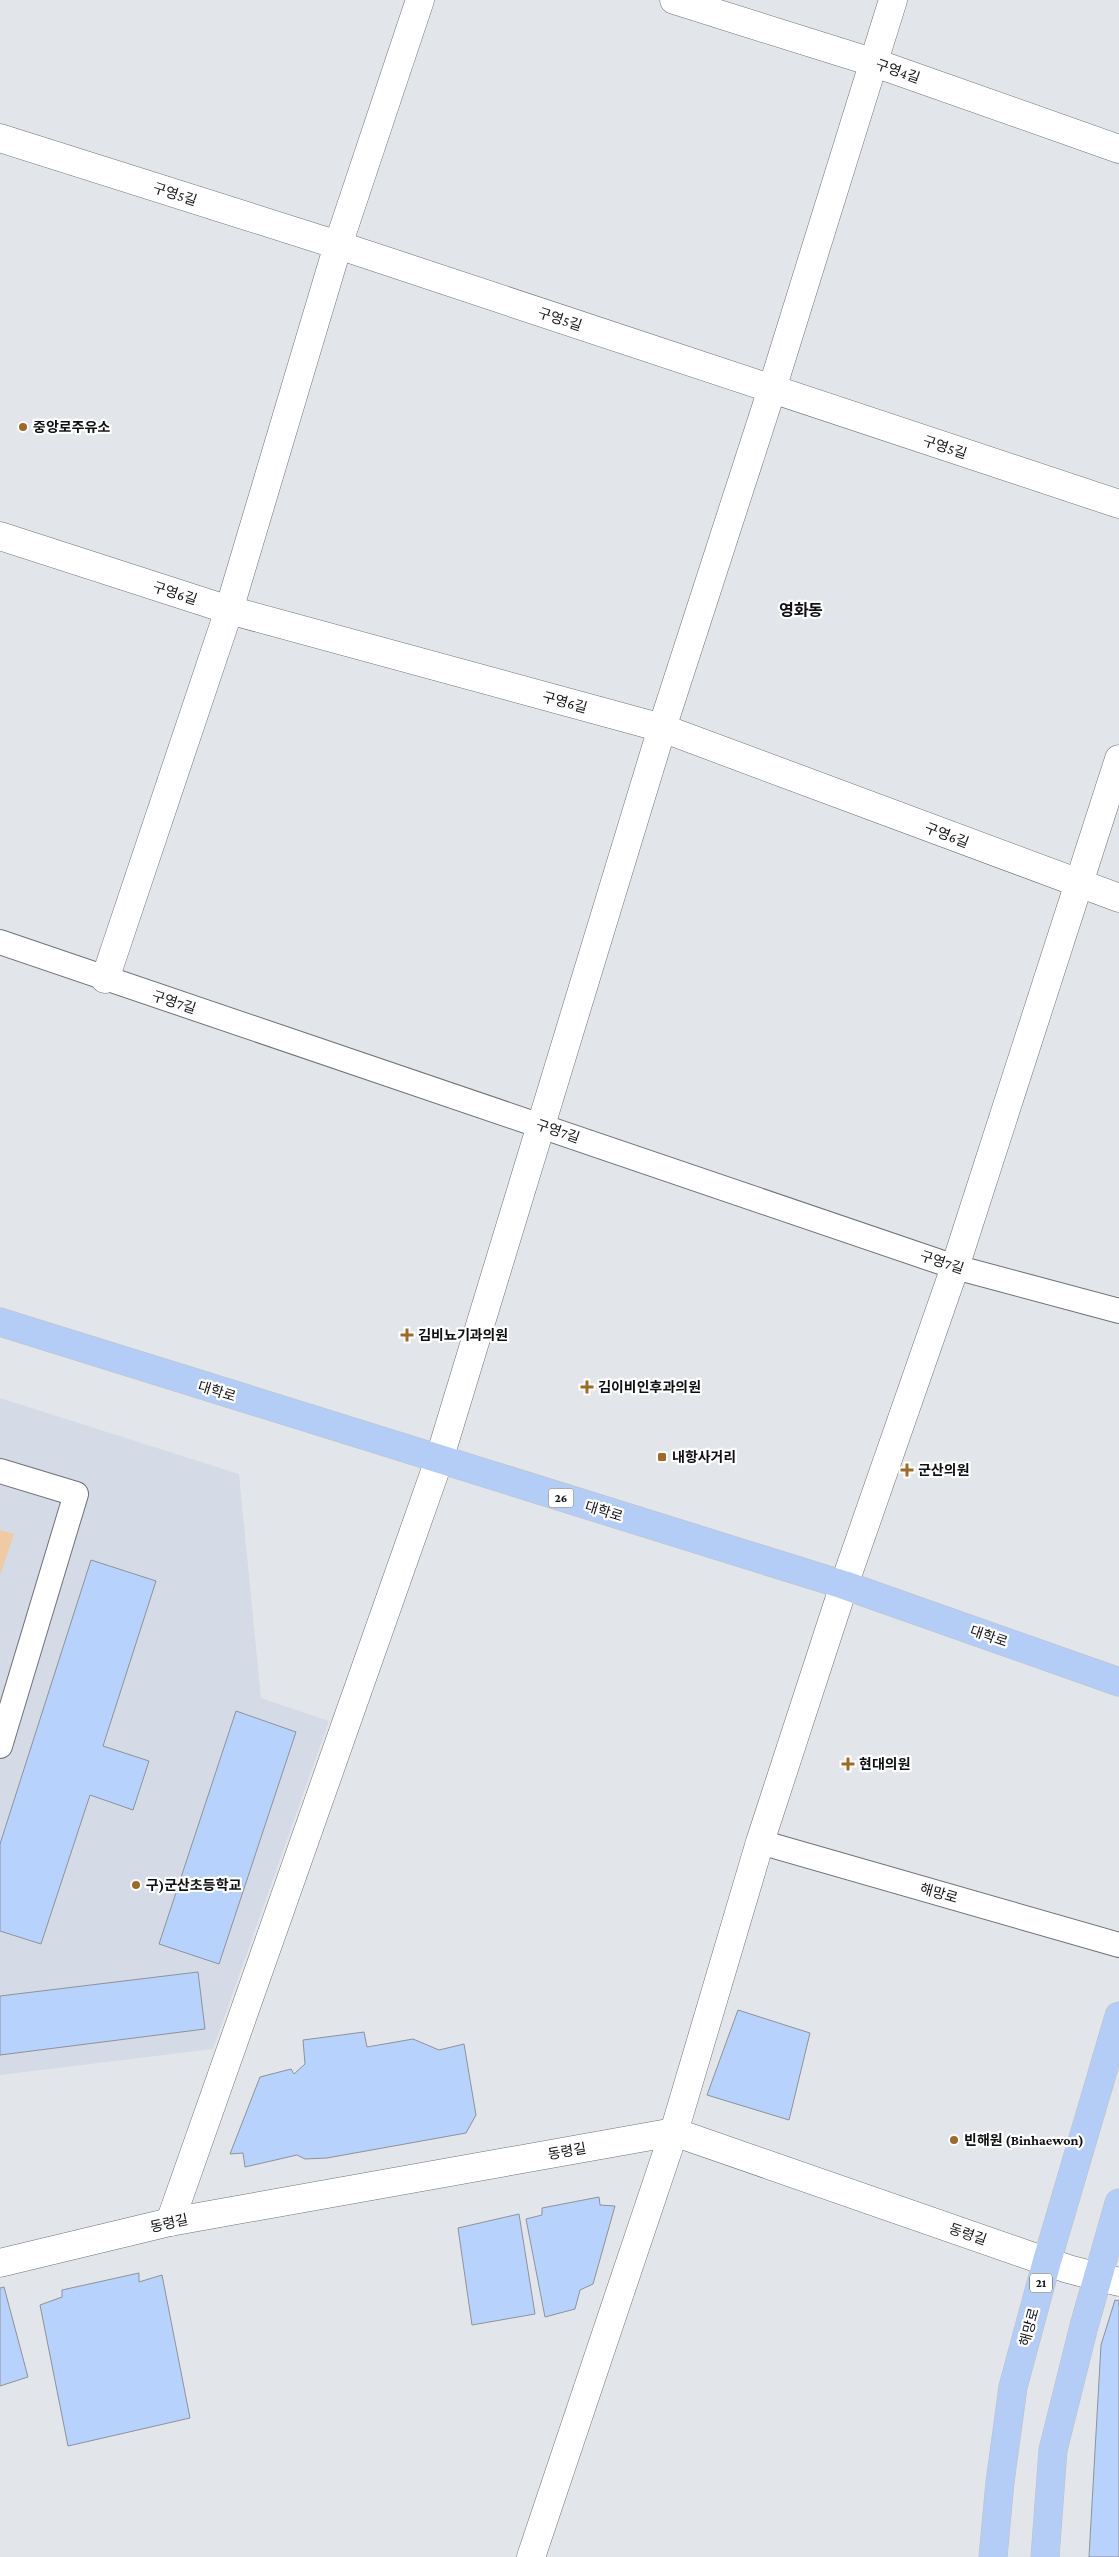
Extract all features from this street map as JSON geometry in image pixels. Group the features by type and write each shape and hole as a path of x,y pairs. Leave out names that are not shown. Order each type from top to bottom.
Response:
{"main road":[{"name":"대학로","path":"0,1322 844,1585 1119,1682"},
{"name":"해망로","path":"993,2557 1000,2482 1013,2387 1047,2261 1119,2016"},
{"path":"1045,2557 1053,2450 1108,2279 1119,2203"}],"street":[{"path":"105,979 229,610 338,245 420,0"},
{"name":"구영4길","path":"674,0 875,63 1119,148"},
{"path":"170,2222 439,1460 662,728 772,390 893,0"},
{"name":"구영5길","path":"0,138 338,245 1119,504"},
{"name":"구영6길","path":"0,536 229,610 662,728 1119,898"},
{"path":"531,2557 674,2132 760,1842 844,1585 955,1267 1119,759"},
{"name":"동령길","path":"0,2263 170,2222 674,2132 1047,2261 1108,2279"}],"lane":[{"name":"구영7길","path":"0,942 955,1267 1119,1312"},
{"path":"0,1471 76,1494 0,1746"},
{"name":"해망로","path":"760,1842 1119,1944"}],"shaded area":[{"name":"구)군산초등학교","path":"0,1398 239,1474 261,1698 329,1721 213,2049 0,2075"},
{"path":"0,1530 14,1534 0,1575"}],"building":[{"path":"91,1560 156,1581 103,1746 149,1761 133,1810 90,1795 41,1944 0,1931 0,1844"},
{"path":"236,1711 296,1732 219,1964 159,1944"},
{"path":"198,1972 205,2029 0,2055 0,1996"},
{"path":"738,2010 810,2033 789,2120 707,2095"},
{"path":"364,2032 367,2047 413,2039 439,2050 464,2044 476,2115 466,2133 327,2158 305,2159 297,2155 245,2167 243,2153 230,2154 260,2077 291,2069 294,2074 305,2064 303,2040"},
{"path":"599,2197 600,2205 615,2206 593,2284 580,2290 575,2309 545,2317 526,2219 542,2215 542,2208"},
{"path":"519,2214 535,2314 472,2325 458,2228"},
{"path":"139,2273 139,2282 162,2275 190,2418 68,2446 40,2305 62,2297 62,2290"},
{"path":"4,2287 28,2377 0,2386 0,2288"},
{"path":"1115,2300 1119,2301 1119,2557 1089,2557 1101,2345"}],"place":[{"name":"중앙로주유소","path":"23,427"},
{"name":"김비뇨기과의원","path":"407,1335"},
{"name":"김이비인후과의원","path":"587,1387"},
{"name":"내항사거리","path":"662,1457"},
{"name":"군산의원","path":"907,1470"},
{"name":"현대의원","path":"848,1764"},
{"name":"구)군산초등학교","path":"136,1885"},
{"name":"빈해원 (Binhaewon)","path":"954,2140"}],"district":[{"name":"영화동","path":"801,610"}]}
